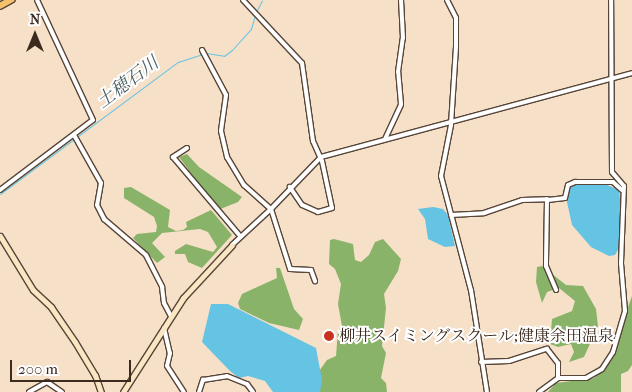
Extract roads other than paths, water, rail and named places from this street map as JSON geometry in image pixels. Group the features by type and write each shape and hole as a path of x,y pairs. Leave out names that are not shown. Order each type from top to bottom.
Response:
{"main road":[{"path":"0,6 10,0"}],"street":[{"path":"0,190 75,137 92,120 37,0"},
{"path":"243,0 302,63 313,142 320,157 332,208 318,212 302,205 290,187"},
{"path":"385,139 400,104 398,72 403,38 401,0"},
{"path":"446,0 456,23 451,122 441,176 471,290 487,392"},
{"path":"539,392 558,378 586,378 607,363 622,324 626,295 621,263 624,194 622,182 612,172 611,0"},
{"path":"202,52 226,95 221,131 227,157 244,185 271,210 290,269 311,270 315,280"},
{"path":"123,392 192,286 240,236 271,210 290,187 320,157 632,73"},
{"path":"75,137 101,183 97,200 104,218 146,255 162,287 164,303 171,316"},
{"path":"187,148 173,157 240,236"},
{"path":"451,215 489,212 535,198 548,200 564,198 568,185 575,182 613,182 619,185 624,194"},
{"path":"548,200 545,219 546,266 556,290"},
{"path":"0,236 30,284 51,307 75,342 95,375 101,392"},
{"path":"626,295 632,294"},
{"path":"164,328 170,352 167,366 184,392"},
{"path":"481,362 509,361 547,349 558,363 558,378"},
{"path":"199,392 202,380 227,376 247,384 253,392"},
{"path":"29,392 47,382 62,392"}],"water":[{"path":"574,184 605,184 619,190 622,219 621,244 615,255 609,256 591,247 572,225 567,202 568,191"},
{"path":"433,207 443,209 448,215 455,246 445,247 428,239 425,219 418,209"},
{"path":"211,304 228,304 316,348 322,380 320,392 273,392 265,381 248,376 239,378 230,371 202,342"}],"waterway":[{"name":"土穂石川","path":"256,12 262,0"},
{"name":"土穂石川","path":"206,53 224,56 232,50 251,29 255,15"},
{"name":"土穂石川","path":"0,194 178,62 202,54"}],"place":[{"name":"柳井スイミングスクール;健康余田温泉","path":"329,336"}]}
